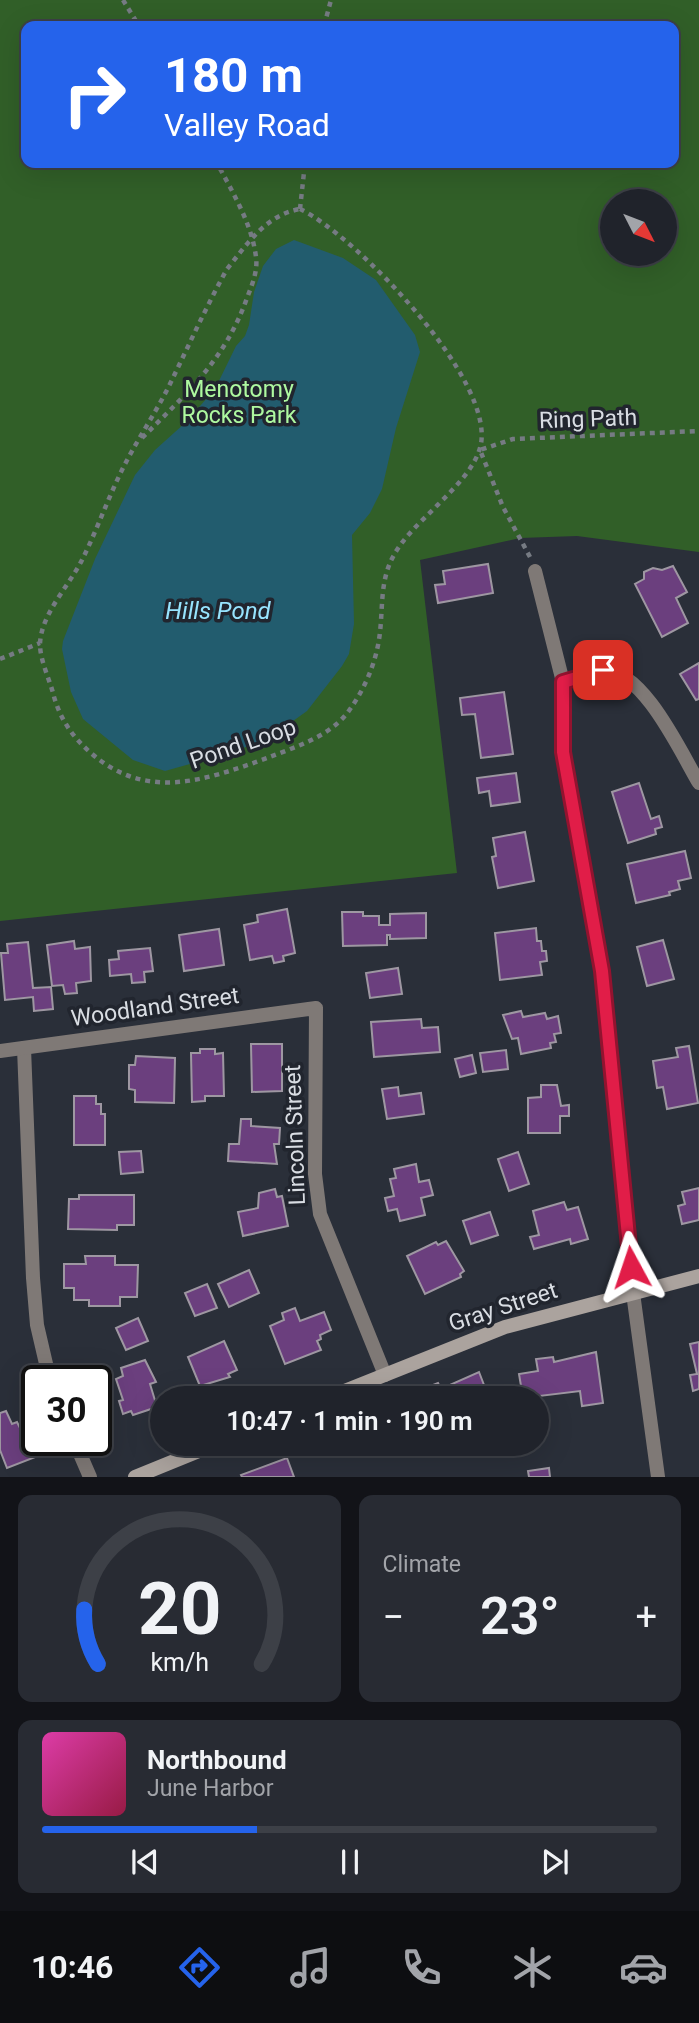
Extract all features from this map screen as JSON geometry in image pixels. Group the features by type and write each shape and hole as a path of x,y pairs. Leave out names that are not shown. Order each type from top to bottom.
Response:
{"street":[{"path":"535,571 563,682 563,752 603,981 633,1293 658,1477"},
{"path":"563,682 603,670 614,671 630,682 653,707 699,783"},
{"name":"Woodland Street","path":"0,1051 316,1008"},
{"name":"Lincoln Street","path":"316,1008 315,1174 320,1214 385,1374"},
{"path":"24,1048 34,1290 37,1325 46,1365"},
{"name":"Gray Street","path":"356,1386 505,1327 699,1276"},
{"path":"81,1456 90,1477"},
{"path":"135,1477 187,1456"}],"path":[{"path":"123,0 136,21"},
{"path":"325,21 331,0"},
{"path":"136,443 215,363 232,337 256,270 257,258 243,214 220,168"},
{"path":"300,209 304,168"},
{"path":"0,659 40,643 47,620 82,560 136,443 227,269 250,239 280,212 300,209 319,218 385,275 438,340 475,406 482,427 480,450 535,571"},
{"name":"Ring Path","path":"480,450 513,439 699,431"},
{"name":"Pond Loop","path":"40,643 57,710 81,745 116,774 166,783 192,780 301,745 329,729 346,715 357,698 377,655 383,585 395,551 458,482 480,450"}],"green space":[{"name":"Menotomy Rocks Park","path":"0,0 699,0 699,552 577,536 520,538 420,560 457,873 0,921"}],"water":[{"name":"Hills Pond","path":"294,240 343,258 376,280 415,335 420,352 396,428 382,489 370,513 352,535 354,624 349,654 307,711 272,736 236,751 165,771 133,760 83,719 71,692 62,649 63,641 95,559 135,475 155,450 185,423 215,389 236,346 245,336 254,292 263,266 276,249"}],"building":[{"path":"488,564 493,593 438,603 435,585 445,584 443,571"},
{"path":"673,566 687,592 676,598 688,623 662,637 635,584 644,579 644,572"},
{"path":"699,663 699,699 696,700 680,674"},
{"path":"504,692 513,754 481,758 475,714 462,715 460,698"},
{"path":"516,773 520,802 491,806 489,791 479,793 477,778"},
{"path":"639,783 651,819 659,816 662,827 655,829 656,834 628,843 612,792"},
{"path":"525,832 534,881 498,888 492,857 496,856 493,838"},
{"path":"685,851 691,878 678,881 680,889 669,892 670,895 636,903 627,864"},
{"path":"287,909 295,953 283,956 284,961 274,963 272,956 250,960 244,925 258,922 257,915"},
{"path":"342,912 363,912 363,916 379,916 379,925 390,925 390,914 426,913 426,938 390,939 390,935 387,935 387,945 343,946"},
{"path":"536,928 537,941 541,941 542,951 546,951 547,961 540,962 542,975 500,980 495,933"},
{"path":"219,929 224,965 184,971 179,935"},
{"path":"663,940 674,979 647,986 637,947"},
{"path":"74,941 75,949 90,947 91,981 76,983 77,993 65,994 63,985 52,986 47,945"},
{"path":"28,942 33,988 51,987 53,1009 34,1011 33,997 5,1000 1,953 8,953 7,944"},
{"path":"150,948 153,971 144,972 145,982 132,983 131,974 110,976 109,960 119,959 118,951"},
{"path":"398,968 402,994 370,998 366,973"},
{"path":"521,1011 523,1017 545,1013 547,1019 558,1016 561,1033 554,1034 556,1042 550,1043 551,1048 521,1054 518,1038 512,1039 503,1015"},
{"path":"421,1019 422,1028 438,1027 440,1052 374,1057 371,1022"},
{"path":"251,1044 282,1044 282,1091 252,1092"},
{"path":"689,1046 698,1103 667,1109 663,1087 657,1088 653,1061 678,1057 676,1048"},
{"path":"200,1049 215,1049 215,1054 223,1053 224,1096 205,1096 205,1101 192,1102 191,1053 200,1053"},
{"path":"506,1050 508,1069 483,1072 480,1053"},
{"path":"472,1055 476,1073 460,1077 455,1059"},
{"path":"136,1056 175,1058 174,1103 135,1102 135,1090 129,1089 129,1065 135,1065"},
{"path":"541,1085 557,1085 561,1106 569,1105 569,1116 560,1116 560,1133 528,1133 528,1098 541,1097"},
{"path":"398,1087 399,1096 421,1093 424,1114 387,1119 382,1089"},
{"path":"74,1096 96,1096 96,1104 101,1104 101,1114 105,1114 105,1145 74,1145"},
{"path":"241,1119 251,1119 251,1126 280,1128 279,1144 274,1144 277,1164 228,1161 229,1144 239,1144"},
{"path":"141,1151 143,1172 121,1174 119,1152"},
{"path":"518,1152 529,1184 509,1191 498,1159"},
{"path":"416,1164 419,1182 429,1180 433,1195 421,1198 425,1215 400,1221 397,1209 388,1211 385,1198 394,1196 390,1179 396,1178 394,1169"},
{"path":"699,1188 699,1220 682,1224 678,1206 685,1204 682,1192"},
{"path":"275,1189 277,1197 282,1196 288,1226 243,1236 238,1212 258,1208 259,1193"},
{"path":"79,1195 134,1195 134,1225 117,1225 117,1230 68,1229 69,1199 79,1199"},
{"path":"564,1202 567,1210 578,1207 588,1239 571,1244 570,1239 534,1249 530,1237 539,1235 533,1211"},
{"path":"490,1212 498,1235 471,1244 463,1221"},
{"path":"446,1241 464,1271 460,1274 461,1277 425,1294 407,1256 436,1242 438,1245"},
{"path":"85,1256 115,1256 115,1265 138,1265 137,1297 120,1297 120,1306 89,1306 89,1300 74,1300 74,1288 64,1288 64,1264 86,1264"},
{"path":"249,1270 259,1293 229,1307 218,1284"},
{"path":"207,1284 217,1308 195,1316 185,1293"},
{"path":"295,1308 300,1321 324,1312 331,1330 320,1335 321,1339 317,1341 321,1350 285,1364 270,1326 284,1320 282,1313"},
{"path":"138,1318 148,1341 126,1350 116,1328"},
{"path":"224,1341 237,1370 228,1374 230,1377 200,1386 188,1357"},
{"path":"699,1342 699,1389 693,1391 690,1375 697,1374 690,1344"},
{"path":"596,1352 603,1403 582,1406 580,1391 549,1395 549,1386 521,1386 519,1374 538,1371 536,1359 553,1357 554,1362"},
{"path":"145,1360 156,1382 150,1384 150,1409 133,1415 131,1411 123,1414 119,1401 123,1400 116,1379 123,1376 121,1368"},
{"path":"479,1372 484,1386 448,1386"},
{"path":"6,1411 12,1424 17,1422 21,1428 21,1456 38,1456 7,1468 0,1450 0,1413"},
{"path":"287,1458 294,1477 241,1475"},
{"path":"549,1468 550,1477 529,1477 528,1471"}],"route":[{"path":"603,670 563,682 563,752 602,971 631,1267"}]}
